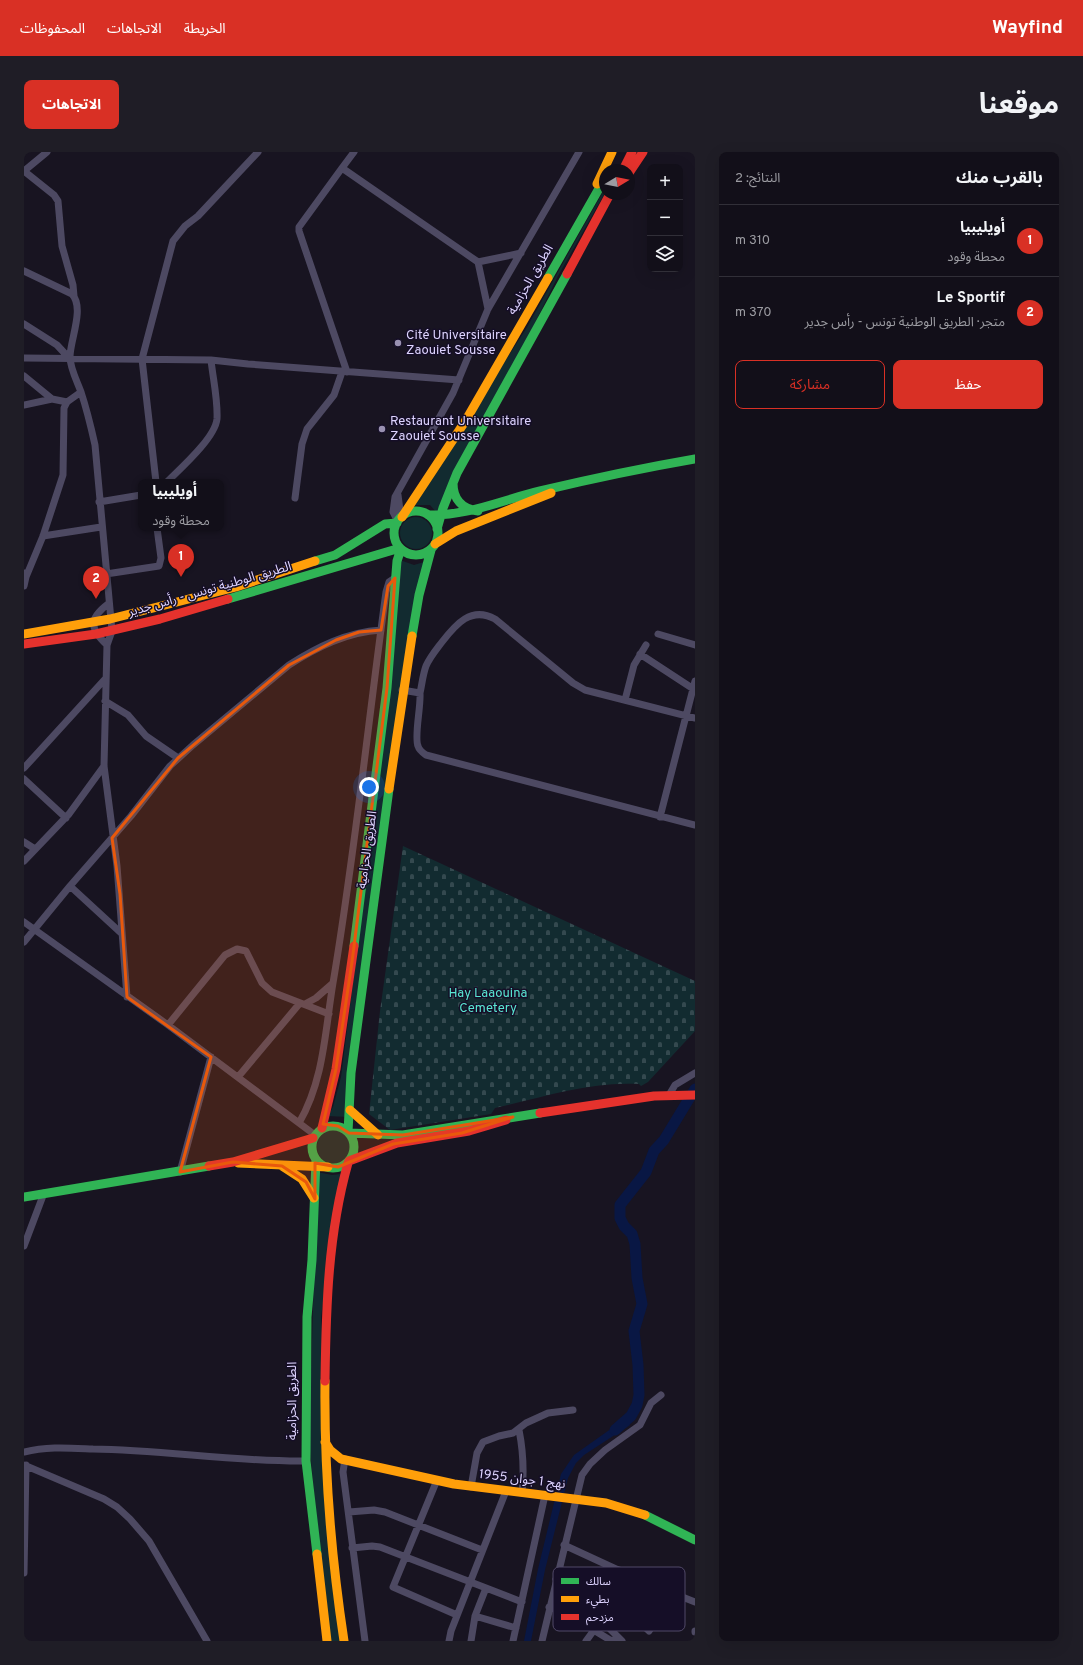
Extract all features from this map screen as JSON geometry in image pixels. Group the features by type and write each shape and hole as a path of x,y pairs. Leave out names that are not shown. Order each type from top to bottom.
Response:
{"main road":[{"path":"584,213 612,152"},
{"path":"613,164 620,152"},
{"path":"626,164 632,152"},
{"path":"635,164 643,152"},
{"name":"الطريق الحزامية","path":"400,520 466,420 599,188"},
{"path":"433,547 441,516 453,482 607,200"},
{"path":"596,220 610,200"},
{"path":"560,488 543,498 456,531 419,555 412,555 400,548 395,538 400,520 415,512 428,515 456,516 478,511 540,491 560,488 613,474 695,459"},
{"path":"453,482 454,493 459,503 468,509 478,511"},
{"path":"428,515 433,519 438,529"},
{"name":"الطريق الوطنية تونس - رأس جدير","path":"24,634 110,619 236,587 335,555 385,524 400,520"},
{"name":"الطريق الحزامية","path":"344,1641 332,1543 325,1442 325,1325 330,1253 334,1217 354,1146 348,1133 351,1073 402,690 419,595 433,547"},
{"name":"الطريق الحزامية","path":"327,1641 306,1462 307,1317 316,1164 312,1149 336,1069 352,962 387,688 395,575 400,548"},
{"name":"الطريق الوطنية تونس - رأس جدير","path":"24,644 96,634 160,619 400,548"},
{"path":"372,557 387,561 395,575"},
{"path":"233,1162 282,1166 316,1164 328,1167 338,1167 394,1144 462,1133 494,1125 513,1118 575,1106 672,1095 695,1095"},
{"path":"350,1110 378,1135"},
{"path":"24,1197 233,1162 317,1134 327,1126 338,1126 348,1133 358,1132 378,1135 403,1135 493,1118 513,1118"},
{"path":"282,1166 291,1170 306,1182 315,1199"},
{"path":"325,1442 330,1450 343,1459"},
{"path":"327,1470 332,1463 343,1459"},
{"name":"نهج 1 جوان 1955","path":"343,1459 471,1487 575,1499 626,1507 659,1521 695,1540"}],"street":[{"path":"47,152 24,171 54,195 58,201 62,246 73,285 77,320 70,345 70,359 90,422 95,445 108,604 112,631 107,645 104,766 112,838 117,866 127,997"},
{"path":"156,479 142,359 173,241 185,226 198,216 258,152"},
{"path":"295,498 302,444 307,429 334,395 345,372 299,231 299,227 354,152"},
{"path":"400,520 398,492 459,380 488,309 579,152"},
{"path":"342,168 478,262 488,309"},
{"path":"478,262 521,253"},
{"path":"24,271 74,296"},
{"path":"24,324 57,345 70,359"},
{"path":"24,358 211,360 459,380"},
{"path":"170,479 203,444 214,428 217,420 211,360"},
{"path":"24,376 52,399"},
{"path":"24,586 25,574 43,536 63,475 64,462 62,418 64,408 67,402 81,392"},
{"path":"24,405 52,399 67,402"},
{"path":"99,502 138,496"},
{"path":"43,536 101,527"},
{"path":"106,574 159,566 161,558 157,531"},
{"path":"298,1123 312,1097 317,1081 329,1014 332,984 352,864 381,630 389,582 395,575"},
{"path":"107,645 96,634 93,622 95,617 108,604"},
{"path":"695,718 586,690 573,683 495,619 487,614 477,614 466,618 458,624 430,657 420,693 417,741 418,747 426,755 695,826"},
{"path":"24,942 178,758 233,711 298,659 348,635 381,630"},
{"path":"658,634 695,645"},
{"path":"625,700 634,665 646,645"},
{"path":"640,654 694,689"},
{"path":"24,768 106,678"},
{"path":"660,817 695,681"},
{"path":"402,690 420,693"},
{"path":"105,701 128,715 146,736 178,758"},
{"path":"24,861 66,818 104,766"},
{"path":"24,779 66,818"},
{"path":"24,842 35,849"},
{"path":"70,886 122,933"},
{"path":"24,922 211,1056 298,1123 317,1134"},
{"path":"168,1025 225,955 237,949 246,952 266,988 272,992 329,1014"},
{"path":"238,1077 302,1004 316,998 332,984"},
{"path":"180,1172 211,1056"},
{"path":"672,1095 674,1085 695,1073"},
{"path":"24,1246 44,1193"},
{"path":"559,1567 582,1475 590,1464 605,1450 640,1425 649,1406 661,1395"},
{"path":"471,1487 477,1453 481,1445 486,1440 518,1430 526,1423 548,1413 573,1410"},
{"path":"518,1430 521,1441 522,1493"},
{"path":"24,1452 43,1448 121,1449 237,1460 306,1462"},
{"path":"343,1459 352,1548 365,1641"},
{"path":"24,1573 25,1465 104,1499 117,1507 130,1518 149,1541 207,1641"},
{"path":"437,1480 394,1587 457,1615"},
{"path":"449,1641 457,1615 506,1491"},
{"path":"513,1641 549,1496"},
{"path":"348,1512 374,1510 386,1512 482,1550"},
{"path":"564,1545 612,1567"},
{"path":"352,1548 372,1546 406,1556 522,1602"},
{"path":"471,1641 475,1616 486,1588"},
{"path":"543,1640 553,1591"},
{"path":"685,1598 695,1602"},
{"path":"549,1608 553,1609"},
{"path":"475,1616 516,1628"},
{"path":"586,1641 593,1631"},
{"path":"596,1631 610,1640 616,1641"},
{"path":"612,1631 622,1641"}],"highlighted area":[{"path":"395,578 387,688 352,962 336,1069 323,1124 338,1126 349,1133 403,1135 513,1117 462,1133 393,1144 338,1167 315,1163 315,1199 306,1182 282,1166 233,1162 180,1172 211,1057 127,997 120,894 112,838 178,758 289,665 336,640 359,632 381,630 388,586"}],"green space":[{"path":"599,199 601,200 558,276 437,513 430,505 411,505 526,329"},
{"path":"413,517 419,517 428,521 432,533 428,545 419,549 413,549 404,545 400,536 400,530 404,521"},
{"path":"400,560 414,565 424,562 347,1117 328,1116 333,1107 341,1077 372,833"},
{"name":"Hay Laaouina Cemetery","path":"403,846 695,981 695,1031 648,1082 641,1086 639,1084 621,1084 585,1087 495,1108 491,1114 390,1130 369,1114 380,1011"},
{"path":"331,1130 337,1130 346,1135 350,1141 350,1153 346,1159 337,1164 331,1164 322,1159 317,1150 317,1144 322,1135"},
{"path":"317,1172 332,1175 341,1174 321,1317 340,1641 329,1641 309,1441"}],"water":[{"path":"623,1418 630,1425 584,1455 576,1463 568,1478 545,1570 531,1641 524,1641 538,1569 561,1474 574,1455 622,1421"}],"waterway":[{"path":"615,1430 631,1416 637,1405 639,1395 638,1365 634,1331 642,1304 637,1278 635,1244 632,1234 624,1226 620,1218 620,1205 646,1172 654,1151 664,1140 695,1089"}],"traffic: fast":[{"path":"548,278 599,189"},
{"path":"437,529 443,508 457,473 567,274"},
{"path":"428,515 457,513 559,487 695,459"},
{"path":"453,483 453,489 460,502 467,508 478,511"},
{"path":"416,511 428,515 434,521 438,533 434,545 428,551 416,555 404,551 398,545 394,533 398,521 404,515 416,511"},
{"path":"315,561 335,555 385,524 397,523"},
{"path":"228,599 400,548"},
{"path":"354,946 387,688 397,561 401,549"},
{"path":"412,636 419,595 431,550"},
{"path":"348,1132 351,1073 389,789"},
{"path":"349,1133 403,1135 540,1113"},
{"path":"329,1126 337,1126 345,1129 351,1135 354,1147 351,1159 345,1165 337,1168 329,1168 321,1165 315,1159 312,1151 312,1143 315,1135 321,1129 329,1126"},
{"path":"316,1160 312,1260 307,1317 306,1461 317,1554"},
{"path":"24,1197 209,1166"},
{"path":"645,1515 695,1540"}],"traffic: slow":[{"path":"597,184 612,152"},
{"path":"402,517 466,420 548,278"},
{"path":"435,544 456,531 551,493"},
{"path":"24,634 110,619 236,587 315,561"},
{"path":"389,789 412,636"},
{"path":"350,1110 378,1135"},
{"path":"238,1163 328,1167"},
{"path":"282,1166 302,1179 314,1198"},
{"path":"325,1381 329,1511 335,1576 344,1641"},
{"path":"325,1442 330,1450 341,1459 454,1484 606,1503 645,1515"},
{"path":"317,1554 327,1641"}],"traffic: jam":[{"path":"626,164 632,152"},
{"path":"635,164 643,152"},
{"path":"567,274 607,200"},
{"path":"24,644 96,634 160,619 228,599"},
{"path":"322,1128 336,1069 354,946"},
{"path":"540,1113 654,1096 695,1095"},
{"path":"349,1161 397,1143 469,1131 506,1120"},
{"path":"209,1166 233,1162 313,1138"},
{"path":"325,1381 329,1271 336,1217 348,1163"}],"place":[{"name":"Cité Universitaire Zaouiet Sousse","path":"398,343"},
{"name":"Restaurant Universitaire Zaouiet Sousse","path":"382,429"},
{"name":"أويليبيا","path":"181,577"},
{"name":"Le Sportif","path":"96,599"}]}
